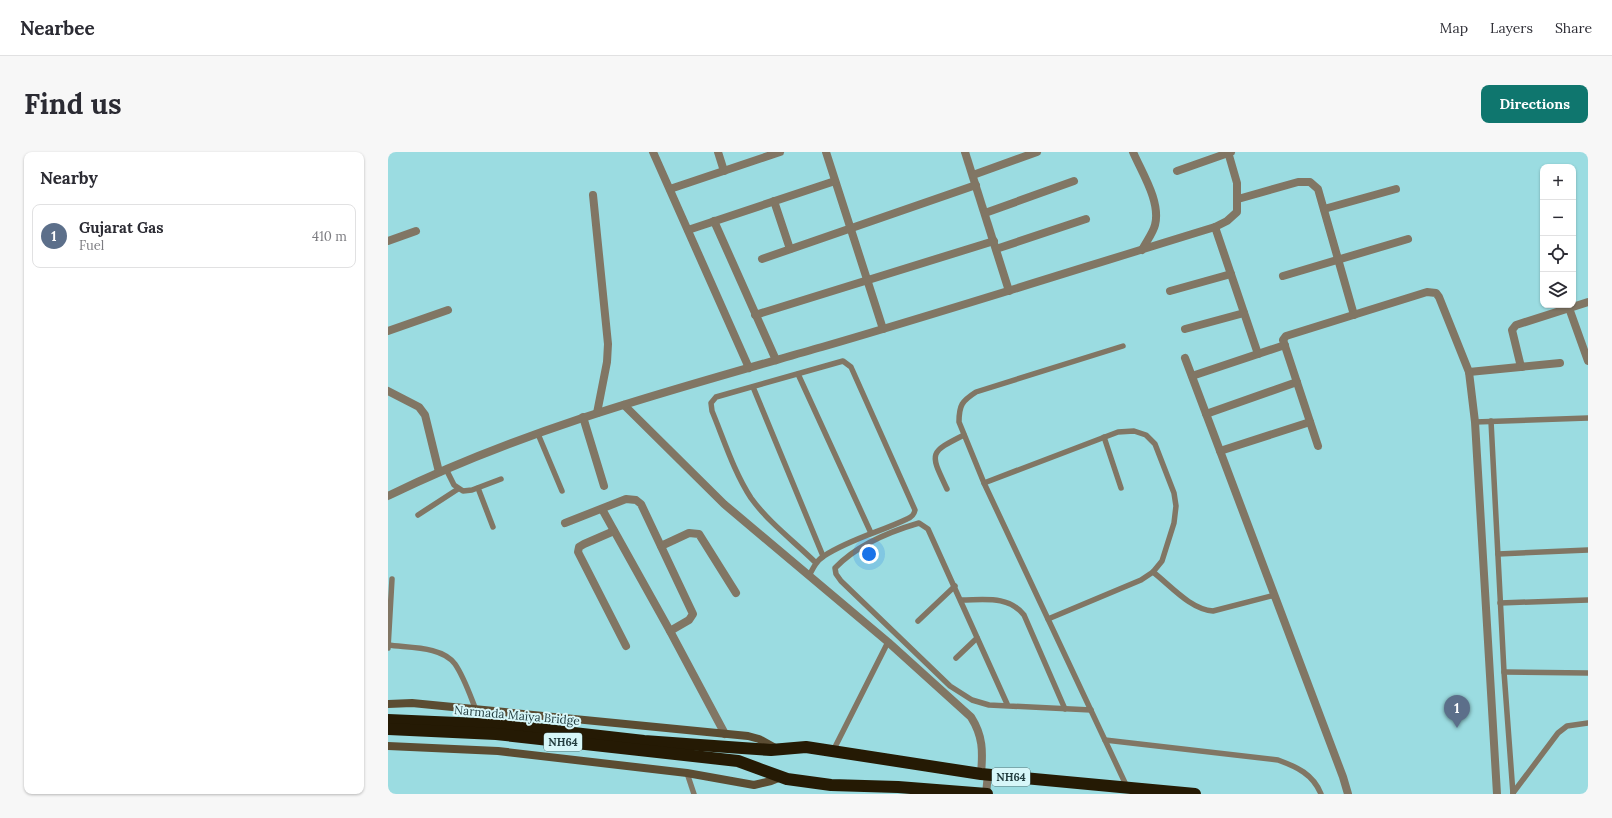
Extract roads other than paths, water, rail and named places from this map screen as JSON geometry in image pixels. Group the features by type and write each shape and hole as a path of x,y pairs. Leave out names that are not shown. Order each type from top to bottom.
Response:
{"highway":[{"name":"Narmada Maiya Bridge","path":"388,720 504,726 644,741 777,749"},
{"name":"NH64","path":"388,729 496,734 738,761 781,777 831,785 899,791 986,794"},
{"name":"NH64","path":"777,749 806,747 985,774 1129,791 1195,794"}],"street":[{"path":"653,152 749,368"},
{"path":"718,152 724,171"},
{"path":"826,152 883,329"},
{"path":"965,152 1009,291"},
{"path":"973,175 1037,152"},
{"path":"1133,152 1152,197 1157,213 1155,226 1142,250"},
{"path":"388,496 442,470 583,417 883,329 1142,250 1215,227 1227,221 1237,212 1237,183 1229,152 1177,171"},
{"path":"670,189 774,153"},
{"path":"688,230 835,181"},
{"path":"985,213 1074,181"},
{"path":"1238,199 1298,182 1310,182 1318,189 1354,315"},
{"path":"762,259 976,185"},
{"path":"1324,209 1396,189"},
{"path":"592,195 608,344 607,362 597,413"},
{"path":"774,201 790,249"},
{"path":"755,315 868,280 1086,219"},
{"path":"714,221 776,360"},
{"path":"1215,227 1258,354"},
{"path":"388,241 416,231"},
{"path":"1283,276 1408,239"},
{"path":"1170,291 1231,274"},
{"path":"1318,446 1284,345 1283,340 1286,336 1427,292 1436,293 1469,372 1475,422 1497,794"},
{"path":"1576,306 1588,302"},
{"path":"1521,367 1512,330 1516,325 1569,308 1588,361"},
{"path":"388,331 448,310"},
{"path":"1184,329 1244,313"},
{"path":"1192,376 1284,345"},
{"path":"1185,358 1343,776 1348,794"},
{"path":"1469,372 1560,363"},
{"path":"1206,414 1297,382"},
{"path":"388,390 419,407 424,415 442,470"},
{"path":"624,404 724,504 888,642 971,717 977,727 983,748 986,794"},
{"path":"583,417 604,486"},
{"path":"1220,451 1310,422"},
{"path":"565,523 626,499 636,500 641,504 693,614 689,620 670,631"},
{"path":"602,509 725,734"},
{"path":"614,531 584,544 580,547 578,552 626,646"},
{"path":"661,546 689,533 699,534 736,594"},
{"name":"NH64","path":"388,704 412,703 725,734 759,739 777,749"},
{"path":"388,746 498,751 687,773 754,784 763,784 781,777"}],"lane":[{"path":"1123,346 976,392 964,400 959,412 959,422 984,483 1129,791"},
{"path":"809,576 816,563 823,556 871,533 908,519 914,515 915,510 851,367 843,361 716,397 711,403 712,411 743,485 752,499 779,528 816,563"},
{"path":"798,374 871,533"},
{"path":"753,387 823,556"},
{"path":"1475,422 1588,418"},
{"path":"1491,421 1504,672 1513,794"},
{"path":"984,483 1118,432 1134,431 1146,435 1155,444 1174,492 1176,506 1174,523 1162,561 1153,572 1141,580 1048,619"},
{"path":"538,434 562,491"},
{"path":"947,489 935,464 934,456 940,447 964,435"},
{"path":"1104,437 1122,488"},
{"path":"442,470 454,485 463,491 478,488 501,479"},
{"path":"478,488 493,527"},
{"path":"418,516 458,489"},
{"path":"1008,706 928,529 919,524 898,529 848,555 836,568 836,574 841,581 950,686 972,700 1008,706 1091,710"},
{"path":"1498,554 1588,550"},
{"path":"1153,572 1194,605 1204,610 1213,611 1275,595"},
{"path":"388,648 392,579"},
{"path":"918,621 955,586"},
{"path":"961,600 1006,601 1018,607 1024,615 1065,709"},
{"path":"1500,603 1588,600"},
{"path":"956,658 977,638"},
{"path":"833,751 888,642"},
{"path":"388,645 438,652 447,656 456,664 476,710"},
{"path":"1504,672 1588,673"},
{"path":"1513,794 1558,733 1566,726 1588,723"},
{"path":"1105,740 1278,760 1299,767 1311,777 1321,794"},
{"path":"687,773 694,794"}],"place":[{"name":"Gujarat Gas","path":"1457,728"}]}
